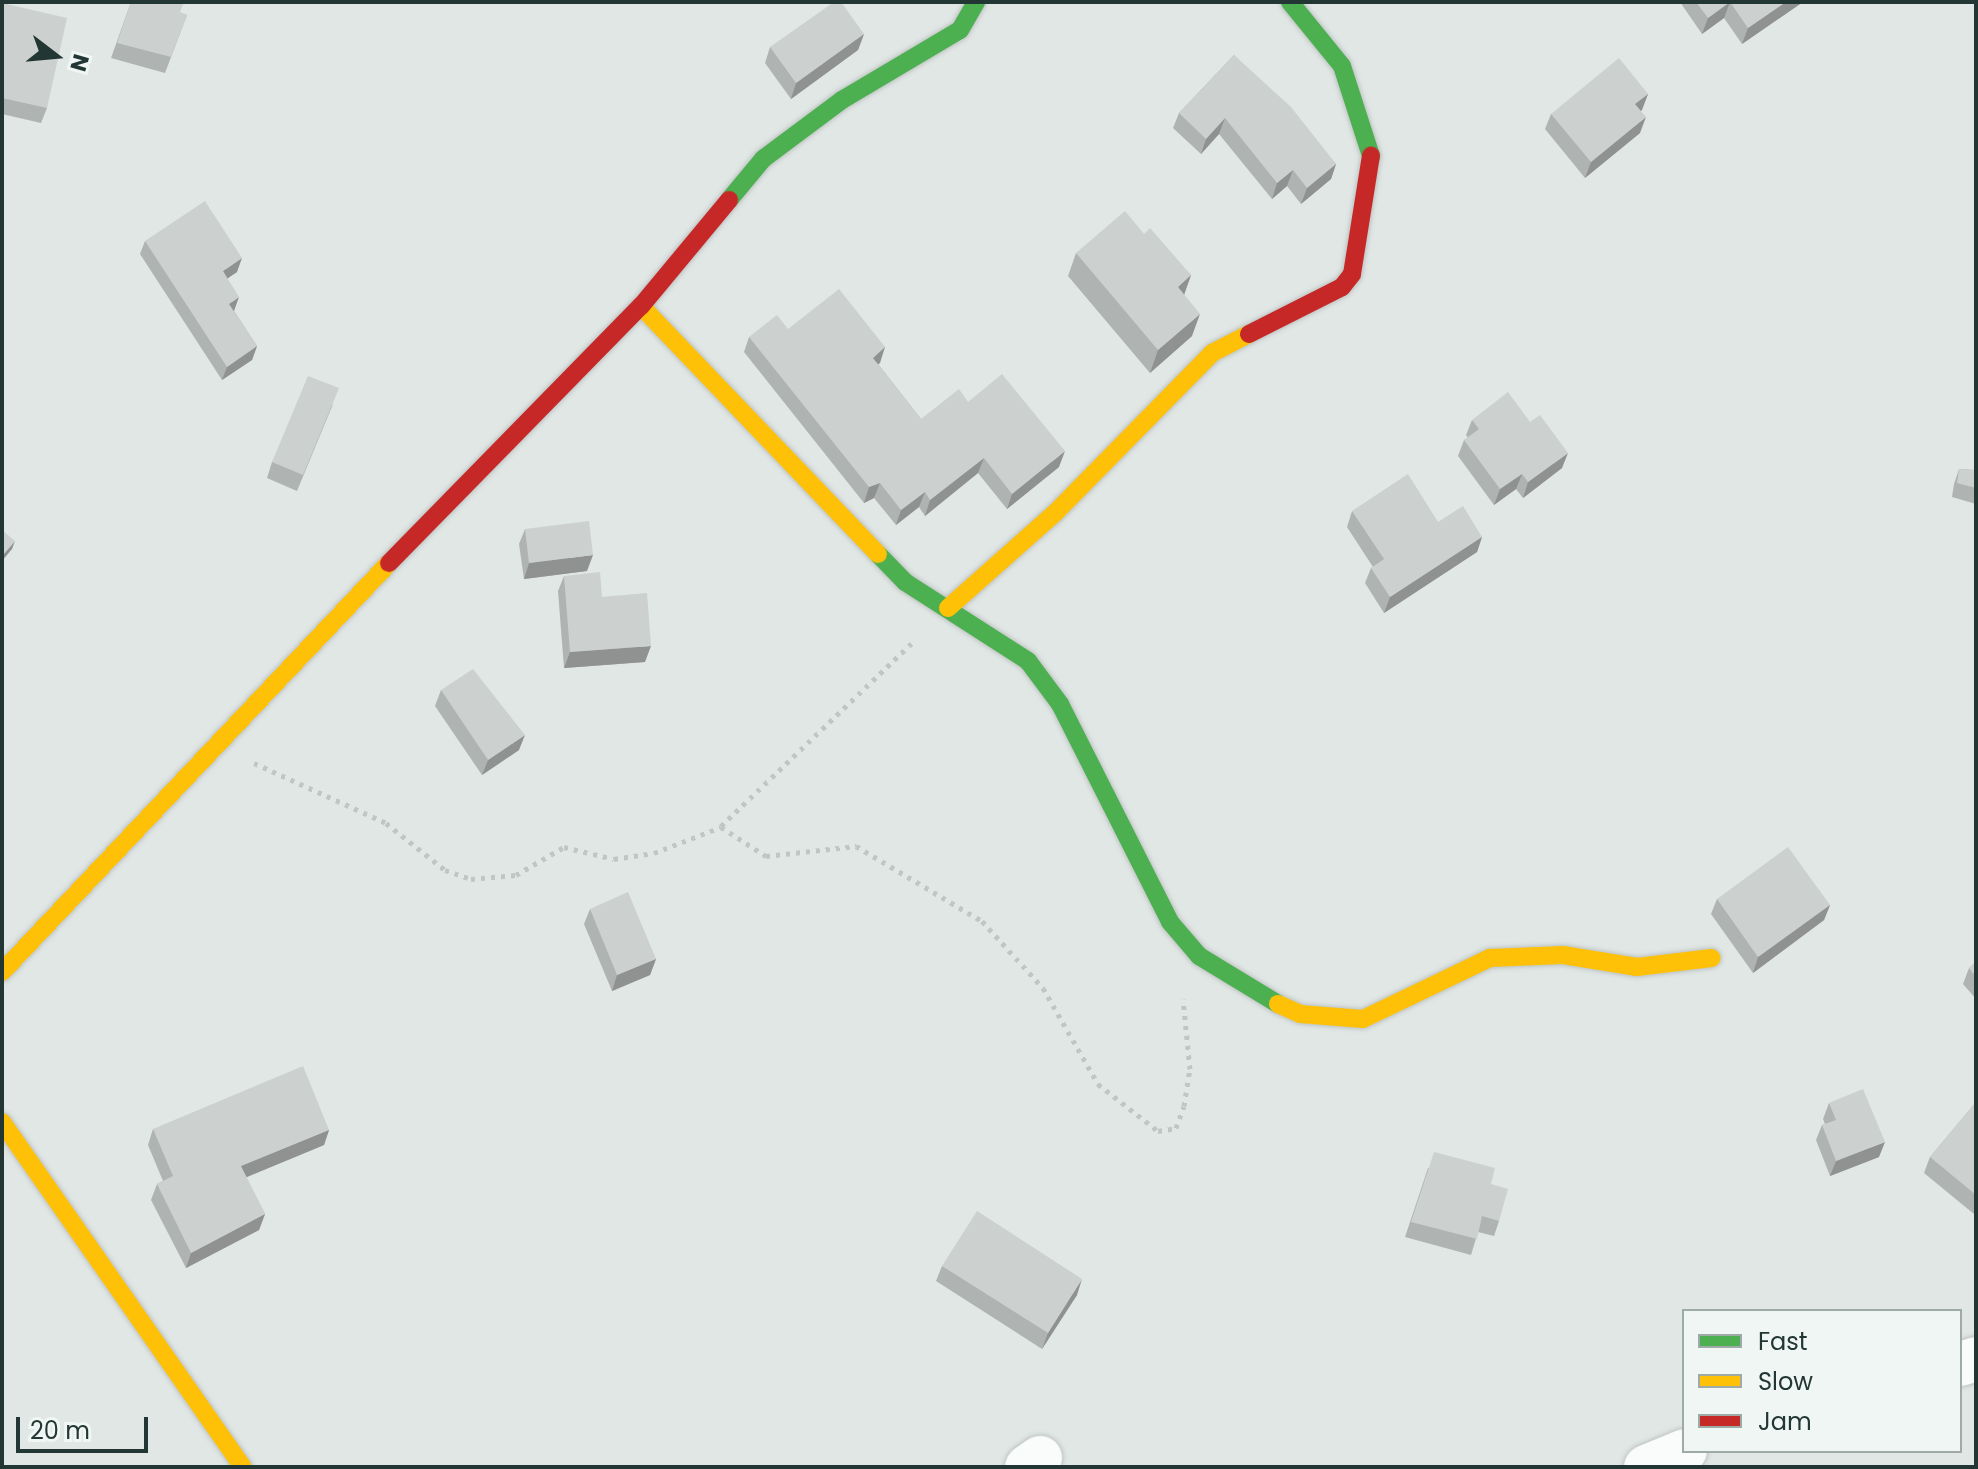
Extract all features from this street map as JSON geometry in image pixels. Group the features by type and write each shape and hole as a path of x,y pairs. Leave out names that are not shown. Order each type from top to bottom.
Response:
{"street":[{"path":"2,972 209,746 641,306 763,159 842,100 935,50 960,30 976,2"},
{"path":"948,608 1055,513 1212,353 1342,287 1352,274 1374,166 1342,66 1290,2"},
{"path":"641,306 905,582 1028,661 1060,704 1170,922 1199,956 1241,988 1300,1014 1363,1019 1490,958 1563,955 1637,967 1711,958"},
{"path":"2,1122 243,1467"},
{"path":"1646,1467 1682,1452"}],"path":[{"path":"209,746 359,809 445,870 471,879 516,875 564,847 614,859 654,853 721,827 948,608"},
{"path":"721,827 766,856 856,846 894,874 950,898 982,921 1043,988 1098,1084 1158,1131 1176,1128 1188,1082 1182,993"}],"building":[{"path":"131,2 184,2 180,12 187,15 171,57 117,43"},
{"path":"834,2 841,2 864,34 796,83 770,47"},
{"path":"1696,2 1730,2 1708,18"},
{"path":"1730,2 1786,2 1748,28"},
{"path":"2,3 67,18 47,108 2,98"},
{"path":"1234,55 1291,107 1336,164 1307,188 1293,170 1277,183 1225,118 1206,139 1179,113"},
{"path":"1619,58 1648,94 1635,104 1646,117 1591,162 1551,114"},
{"path":"205,201 242,258 223,271 239,297 229,304 257,346 227,367 145,241"},
{"path":"1125,211 1144,234 1150,228 1191,275 1178,287 1200,314 1158,350 1076,253"},
{"path":"839,289 885,347 873,358 921,419 959,389 968,402 1002,374 1065,451 1012,494 984,458 930,500 925,492 901,510 880,483 869,487 749,337 777,315 788,329"},
{"path":"308,376 339,388 303,475 272,462"},
{"path":"1508,392 1530,422 1540,415 1568,453 1528,482 1522,474 1500,489 1464,440 1479,429 1472,420"},
{"path":"1959,469 1976,470 1976,488 1957,483"},
{"path":"1408,474 1438,522 1463,506 1482,537 1390,597 1371,568 1384,559 1352,511"},
{"path":"589,521 593,555 529,563 525,529"},
{"path":"2,530 15,541 2,556"},
{"path":"600,572 602,597 647,593 651,646 570,652 564,576"},
{"path":"473,669 525,735 488,760 441,690"},
{"path":"1788,847 1830,905 1758,957 1717,899"},
{"path":"628,892 656,959 617,975 590,909"},
{"path":"1976,962 1976,977 1969,968"},
{"path":"303,1066 329,1130 241,1166 265,1214 191,1253 157,1184 173,1176 153,1129"},
{"path":"1863,1089 1885,1142 1836,1161 1822,1125 1836,1120 1829,1103"},
{"path":"1976,1102 1976,1195 1930,1157"},
{"path":"1434,1152 1495,1168 1491,1184 1508,1189 1499,1221 1482,1216 1477,1239 1411,1222"},
{"path":"977,1211 1082,1279 1048,1333 942,1266"}],"traffic: fast":[{"path":"729,200 763,159 842,100 960,30 976,2"},
{"path":"1290,2 1342,66 1371,156"},
{"path":"878,554 905,582 1028,661 1060,704 1170,922 1199,956 1278,1004"}],"traffic: slow":[{"path":"641,306 878,554"},
{"path":"948,608 1055,513 1212,353 1249,334"},
{"path":"2,972 389,563"},
{"path":"1278,1004 1300,1014 1363,1019 1490,958 1563,955 1637,967 1711,958"},
{"path":"2,1122 243,1467"}],"traffic: jam":[{"path":"1249,334 1342,287 1352,274 1371,156"},
{"path":"389,563 641,306 729,200"}]}
